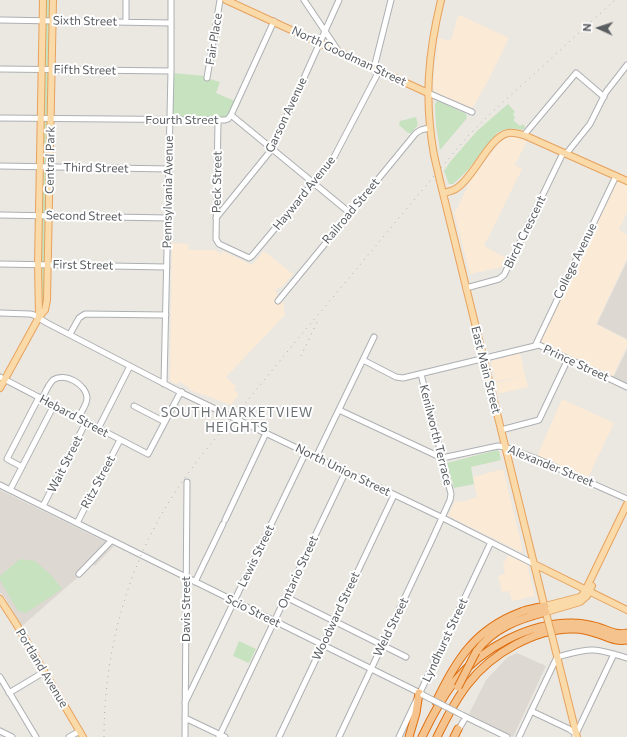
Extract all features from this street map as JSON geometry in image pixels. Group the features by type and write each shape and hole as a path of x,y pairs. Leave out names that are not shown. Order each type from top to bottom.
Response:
{"highway":[{"path":"437,737 444,717 476,652 488,638 504,627 545,609"},
{"path":"421,737 431,711 449,675 459,659 472,643 511,616 525,611 545,609"},
{"path":"421,737 439,704 459,677 483,655 506,641 536,628 567,623 589,625 615,634 627,633"},
{"path":"437,737 457,699 472,679 481,669 496,657 518,643 536,636 567,629 590,631 616,641 627,640"},
{"path":"409,737 421,694"},
{"path":"455,737 458,729"}],"main road":[{"name":"Central Park","path":"38,317 43,0"},
{"name":"Central Park","path":"0,388 2,378 38,317 45,310 47,300 52,0"},
{"name":"North Goodman Street","path":"226,0 428,93"},
{"name":"East Main Street","path":"441,0 433,36 429,65 429,128 440,181 483,359 576,736"},
{"path":"443,193 452,191 467,179 494,142 500,136 507,133 524,135 627,181"},
{"path":"545,609 580,602 585,598 627,504"},
{"path":"588,590 627,513"},
{"name":"North Union Street","path":"534,564 627,610"},
{"name":"Portland Avenue","path":"0,599 83,737"}],"street":[{"path":"126,0 126,22"},
{"name":"Pennsylvania Avenue","path":"164,384 171,71 171,0"},
{"name":"Fair Place","path":"207,78 220,0"},
{"path":"304,0 339,52"},
{"name":"Garson Avenue","path":"216,218 272,149 339,0"},
{"name":"Hayward Avenue","path":"218,242 219,244 250,257 334,157 376,69 391,0"},
{"name":"Sixth Street","path":"0,20 171,23"},
{"path":"231,115 274,22"},
{"name":"Birch Crescent","path":"466,288 501,278 506,272 565,153 590,124 611,84 627,65"},
{"name":"Fifth Street","path":"0,69 171,71"},
{"path":"524,135 576,73 604,97"},
{"name":"North Goodman Street","path":"428,93 472,112"},
{"name":"Fourth Street","path":"0,118 218,121 225,120 231,115 350,213"},
{"name":"Peck Street","path":"218,121 216,218 216,237 218,242"},
{"name":"Railroad Street","path":"278,301 416,133 429,128"},
{"name":"Third Street","path":"0,166 169,169"},
{"name":"College Avenue","path":"535,346 616,176"},
{"name":"Second Street","path":"0,215 168,218"},
{"name":"First Street","path":"0,264 167,267"},
{"name":"North Union Street","path":"0,313 30,314 38,317 164,384 443,518 534,564"},
{"path":"70,334 78,318 85,314 166,315"},
{"path":"316,457 374,337"},
{"name":"Prince Street","path":"363,360 398,378 405,378 539,345 627,387"},
{"path":"501,430 539,420 568,359"},
{"path":"98,429 130,366"},
{"name":"Kenilworth Terrace","path":"421,374 451,494 451,498 443,518"},
{"path":"22,467 7,459 40,398 52,381 62,377 69,379 81,386 86,393 86,401 78,418"},
{"name":"Hebard Street","path":"2,378 148,454 165,422"},
{"path":"134,406 165,422 182,392"},
{"path":"10,490 54,405"},
{"path":"339,410 442,458"},
{"name":"Wait Street","path":"43,506 86,422"},
{"path":"195,582 266,433"},
{"name":"Ritz Street","path":"77,523 120,440"},
{"name":"Alexander Street","path":"442,458 498,446 505,447 538,459 627,499"},
{"name":"Lewis Street","path":"185,704 306,452"},
{"name":"Ontario Street","path":"222,736 346,471"},
{"name":"Davis Street","path":"185,737 187,482"},
{"name":"Scio Street","path":"0,485 507,737"},
{"name":"Woodward Street","path":"279,737 394,495"},
{"name":"Weld Street","path":"339,737 443,518"},
{"path":"79,574 111,540"},
{"name":"Lyndhurst Street","path":"399,737 421,694 491,542"},
{"path":"286,597 406,657"},
{"path":"519,737 557,657 589,650 601,651 627,658"},
{"path":"531,711 569,729 576,736 614,654"},
{"path":"10,693 44,672"},
{"path":"0,677 36,737"},
{"path":"458,729 465,716"},
{"path":"185,718 222,736"},
{"path":"0,731 12,737"},
{"path":"69,737 80,731"}],"shaded area":[{"path":"458,15 509,38 488,81 471,110 434,91 433,85 438,38 451,41"},
{"path":"511,136 527,141 515,165 522,169 484,246 506,258 502,267 470,274 454,212 456,211 470,181 499,143"},
{"path":"617,180 627,185 627,212 619,230 627,235 627,259 596,324 627,340 627,346 612,378 539,342"},
{"path":"172,243 188,244 189,250 214,250 222,254 223,251 252,265 264,251 293,274 282,287 276,289 277,296 283,301 285,315 226,377 236,386 234,390 239,394 231,405 190,390 190,388 179,382 176,384 170,381"},
{"path":"627,261 627,339 597,324"},
{"path":"627,349 627,385 613,378"},
{"path":"520,353 525,375 495,382 491,361"},
{"path":"525,375 528,387 498,394 496,383"},
{"path":"562,399 614,423 588,478 537,456"},
{"path":"503,469 523,551 521,552 448,516 455,501 463,502 477,497 473,477"},
{"path":"0,490 114,546 95,566 93,564 22,626 4,596 0,593"},
{"path":"508,555 527,564 535,596 512,601 509,591 502,592 498,576 505,574 503,565"},
{"path":"517,653 546,666 513,737 469,714 486,680 508,657"}],"green space":[{"path":"44,0 51,0 46,297 40,311"},
{"path":"172,73 205,76 204,78 206,81 209,81 210,79 220,82 216,93 235,101 227,118 173,118 171,116"},
{"path":"439,101 466,114 467,118 440,150 436,125 435,105 436,102"},
{"path":"508,104 515,112 513,114 515,118 513,120 520,126 523,124 525,127 524,129 503,130 497,133 466,172 453,184 449,184 444,171 450,162 477,131"},
{"path":"416,117 418,125 411,133 408,133 399,125 400,121"},
{"path":"497,450 499,451 501,460 471,467 474,484 454,488 447,463"},
{"path":"20,559 35,561 51,575 62,589 26,613 18,611 0,580 0,576"},
{"path":"239,641 256,649 249,663 233,656"}],"railway":[{"path":"104,737 105,703 115,636 134,571 148,540 182,482 209,446 468,136 615,0"},
{"path":"301,356 318,320"}],"district":[{"name":"SOUTH MARKETVIEW HEIGHTS","path":"237,420"}]}
